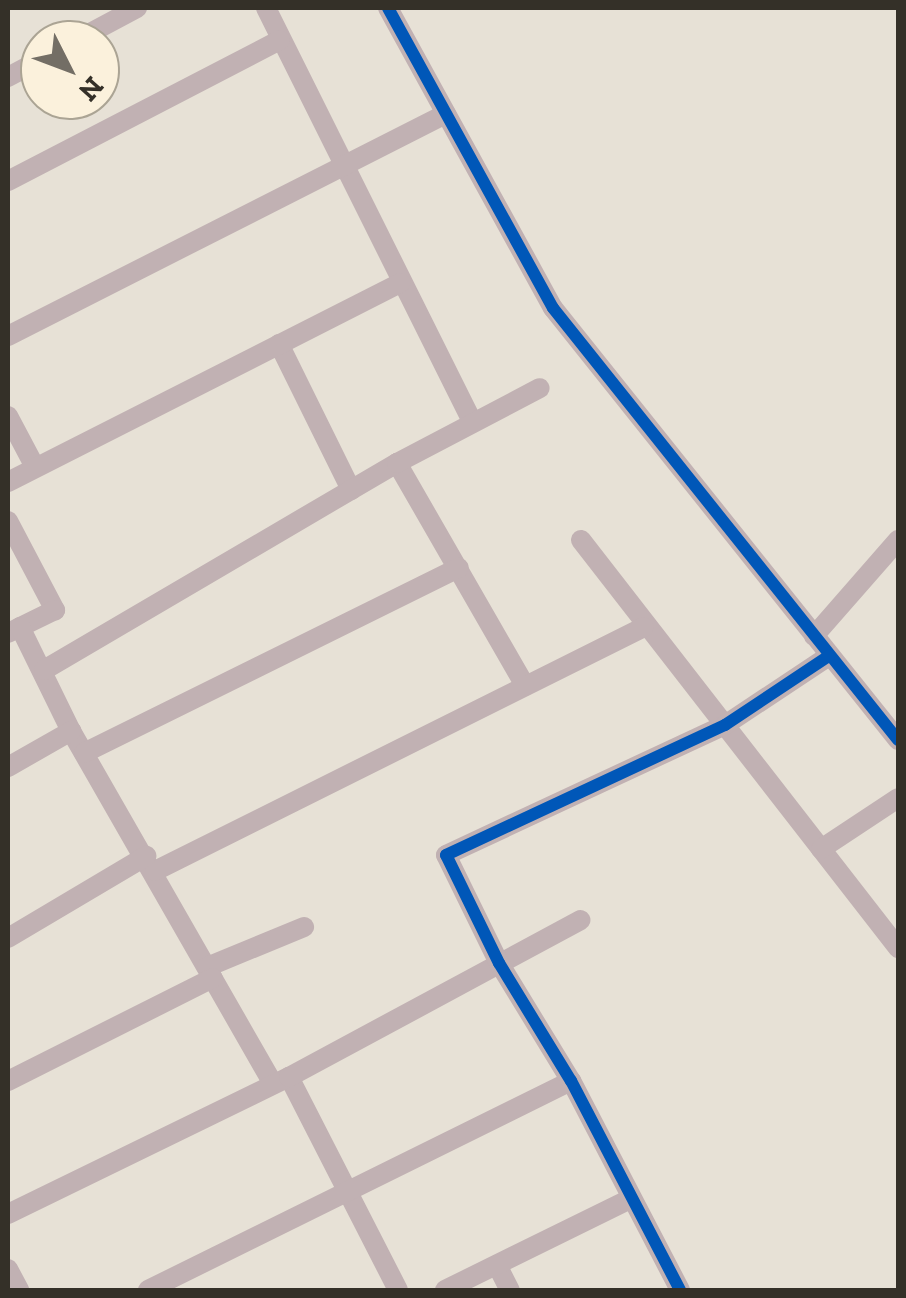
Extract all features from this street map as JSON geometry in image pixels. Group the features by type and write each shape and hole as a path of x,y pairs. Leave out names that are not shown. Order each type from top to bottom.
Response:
{"street":[{"path":"114,20 136,8"},
{"path":"266,8 472,420"},
{"path":"388,8 553,308 898,740"},
{"path":"8,180 280,40"},
{"path":"8,336 446,114"},
{"path":"8,482 400,282"},
{"path":"279,344 352,490"},
{"path":"44,670 472,420 540,388"},
{"path":"8,416 36,468"},
{"path":"397,463 525,686"},
{"path":"8,521 54,610 14,630 44,670 70,731 210,972 348,1192 398,1290"},
{"path":"581,540 644,627 898,948"},
{"path":"814,636 898,540"},
{"path":"84,754 459,568"},
{"path":"8,938 150,864 644,627"},
{"path":"680,1290 571,1081 499,963 446,855 724,724 830,656"},
{"path":"8,768 70,731"},
{"path":"821,849 898,798"},
{"path":"8,1214 281,1080 580,920"},
{"path":"8,1081 304,926"},
{"path":"148,1290 571,1081"},
{"path":"445,1290 632,1198"},
{"path":"497,1265 510,1290"},
{"path":"8,1269 20,1290"}],"cycle path":[{"path":"388,8 553,308 898,740"},
{"path":"680,1290 571,1081 499,963 446,855 725,725 829,656"}]}
